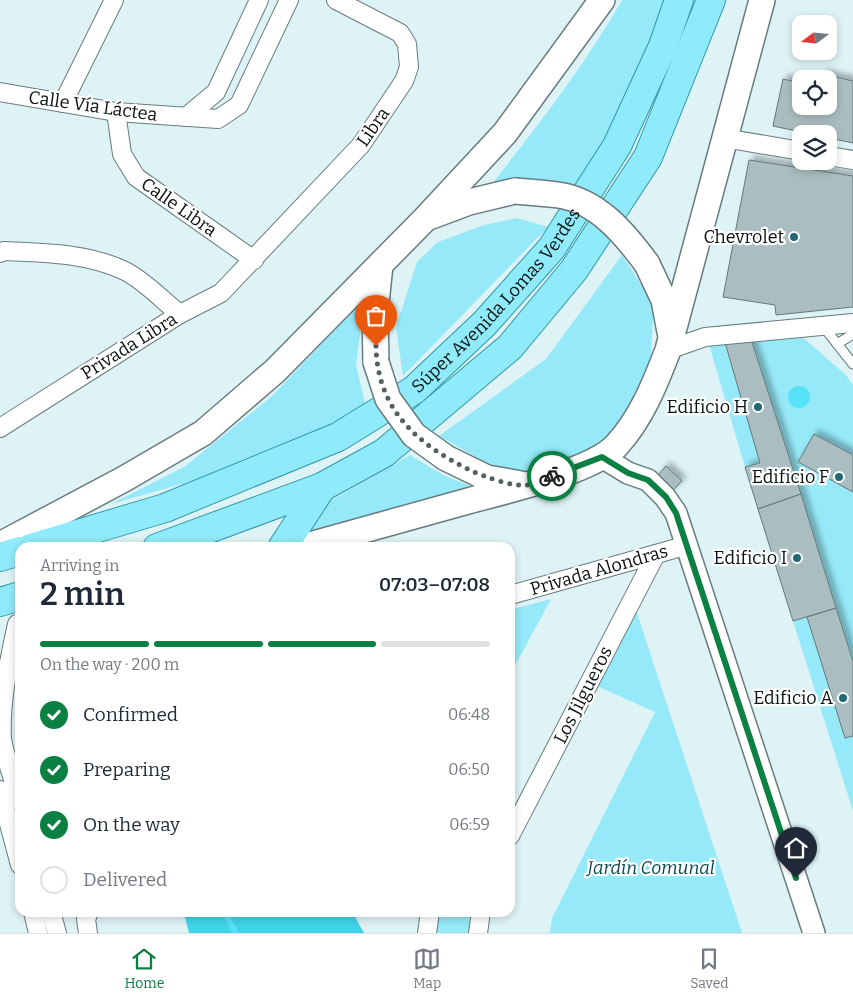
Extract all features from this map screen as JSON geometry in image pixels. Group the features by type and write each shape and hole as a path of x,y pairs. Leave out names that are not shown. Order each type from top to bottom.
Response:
{"main road":[{"path":"0,545 124,479 203,433 275,370 425,219 505,132 602,0"},
{"name":"Súper Avenida Lomas Verdes","path":"51,542 165,508 338,436 414,390 484,324 551,249 617,146 663,46 679,0"},
{"name":"Súper Avenida Lomas Verdes","path":"173,542 322,487 384,453 510,347 574,270 648,157 712,0"},
{"path":"321,542 526,485 609,452 632,426 652,391 670,345 762,0"},
{"path":"425,219 469,202 516,192 560,195 596,209 625,234 647,264 664,300 670,345"},
{"path":"380,265 375,313 376,362 388,399 414,435 446,458 487,478 526,485"},
{"path":"286,542 322,487"},
{"path":"0,557 15,552"},
{"path":"0,602 15,598"}],"street":[{"path":"63,103 114,0"},
{"path":"186,117 216,92 259,0"},
{"name":"Calle Vía Láctea","path":"0,92 116,112 218,119 238,105 289,0"},
{"name":"Libra","path":"254,260 362,145 404,80 409,67 407,44 400,33 336,0"},
{"name":"Calle Libra","path":"116,112 122,154 136,177 254,260"},
{"path":"724,138 792,149"},
{"path":"837,157 853,160"},
{"path":"0,253 4,251 42,252 96,259 127,272 180,314"},
{"name":"Privada Libra","path":"0,428 180,314 221,293 254,260"},
{"path":"670,345 705,336 853,322"},
{"path":"609,452 628,473 648,480 666,497 676,513 688,544 814,933"},
{"name":"Privada Alondras","path":"515,594 688,544"},
{"name":"Los Jilgueros","path":"515,826 656,554"},
{"path":"0,630 15,625"},
{"path":"15,638 1,702 4,785 15,840"},
{"path":"4,785 15,797"},
{"path":"34,917 38,933"},
{"path":"52,917 57,933"},
{"path":"87,917 88,933"},
{"path":"427,933 429,917"},
{"path":"478,933 480,917"}],"lane":[{"path":"823,326 853,364"},
{"path":"837,344 853,334"}],"green space":[{"path":"622,0 670,0 584,188 488,189 575,74"},
{"path":"517,218 548,227 403,376 396,327 417,262 438,242 484,225"},
{"path":"622,255 654,305 650,366 624,424 584,455 530,474 492,466 439,436 546,359"},
{"path":"365,299 356,365 366,407 311,436 235,469 111,504 184,467 270,398"},
{"path":"800,335 846,375 853,385 853,455 814,434 798,462 853,492 853,661 751,339"},
{"path":"724,339 760,463 745,467 708,341"},
{"path":"410,455 443,475 475,488 302,534 323,505"},
{"path":"551,599 515,666 515,609"},
{"name":"Jardín Comunal","path":"636,610 742,933 550,933 552,918 655,712 597,686"},
{"path":"807,617 845,738 853,736 853,811 793,621"},
{"path":"438,917 476,917 474,933 436,933"}],"shaded area":[{"path":"799,386 807,389 810,397 807,405 799,408 791,405 788,397 791,389"},
{"path":"185,917 355,917 364,933 189,933"}],"building":[{"path":"837,77 853,81 853,143 837,140 837,125 792,125 792,130 773,126 783,79 792,81 792,115 837,115"},
{"name":"Chevrolet","path":"749,160 792,167 792,170 814,170 853,176 853,307 776,315 775,305 723,297"},
{"name":"Edificio H","path":"724,339 751,339 801,494 758,509 745,467 760,463"},
{"name":"Edificio F","path":"814,434 853,455 853,492 798,462"},
{"path":"666,466 682,481 668,495 653,481"},
{"name":"Edificio I","path":"801,494 836,608 793,621 758,509"},
{"name":"Edificio A","path":"836,608 853,661 853,736 845,738 807,617"}],"waterway":[{"path":"227,917 236,933"}],"way so far":[{"path":"376,346 376,362 388,399 414,435 446,458 487,478 526,485 552,476"}],"place":[{"name":"Chevrolet","path":"794,237"},
{"name":"Edificio H","path":"758,407"},
{"name":"Edificio F","path":"839,477"},
{"name":"Edificio I","path":"797,558"},
{"name":"Edificio A","path":"843,698"}],"route":[{"path":"552,476 602,457 628,473 652,483 666,497 676,513 688,544 796,878"}]}
